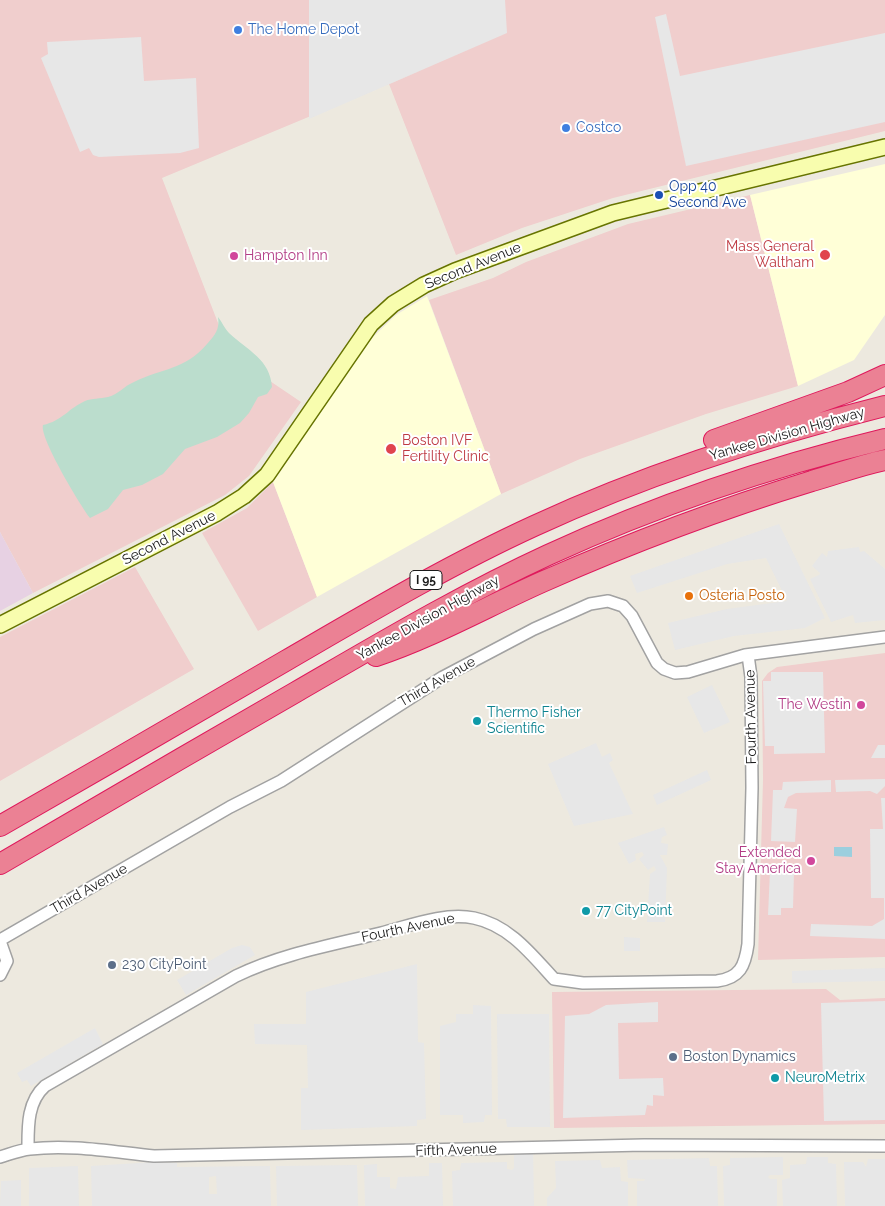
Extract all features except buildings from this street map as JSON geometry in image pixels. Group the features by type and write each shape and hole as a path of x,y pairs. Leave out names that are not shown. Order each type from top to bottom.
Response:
{"highway":[{"path":"651,477 707,443 848,392 885,375"},
{"name":"Yankee Division Highway","path":"0,826 435,575 544,521 651,477 779,434 885,406"},
{"name":"Yankee Division Highway","path":"0,864 333,670 482,587 613,527 748,477 885,439"},
{"path":"333,670 409,645 507,598 639,540 696,518 846,469 885,460"},
{"path":"815,480 885,472"}],"street":[{"name":"Second Avenue","path":"0,625 217,513 244,496 278,461 365,330 389,307 424,285 466,266 623,210 885,146"},
{"name":"Third Avenue","path":"0,975 7,961 0,940 230,808 281,782 443,677 584,606 604,600 623,606 632,616 654,660 669,671 688,672 748,655 885,637"},
{"name":"Fourth Avenue","path":"28,1149 28,1122 33,1104 38,1093 52,1082 236,976 261,964 325,946 441,918 475,918 516,939 554,979 577,982 717,981 735,976 744,965 748,944 752,788 751,677 748,655"},
{"name":"Fifth Avenue","path":"0,1157 28,1149 77,1148 154,1156 644,1145 885,1146"}],"shaded area":[{"path":"0,0 885,0 885,131 613,198 522,228 456,255 389,84 426,68 162,178 230,354 301,402 249,476 225,495 33,593 0,532"},
{"path":"309,0 505,0 507,33 309,119"},
{"path":"666,14 680,76 885,33 885,122 686,166 655,17"},
{"path":"141,37 144,81 196,78 199,148 180,153 99,157 93,155 89,148 80,152 41,58 48,54 47,42"},
{"name":"Mass General Waltham","path":"885,164 885,315 854,360 798,386 750,195"},
{"path":"750,195 798,386 706,414 580,459 501,494 429,300 493,278 526,262 628,224"},
{"name":"Boston IVF Fertility Clinic","path":"427,296 501,494 317,597 273,482 370,340 396,315"},
{"path":"218,317 229,333 263,362 270,377 272,387 267,394 258,397 249,413 240,423 217,437 185,449 163,474 142,485 123,490 108,509 90,518 53,456 43,432 43,425 55,421 85,401 112,396 144,377 182,364 199,353 215,335 218,328"},
{"path":"273,482 317,597 258,631 202,533 247,508"},
{"path":"779,524 825,618 805,628 734,636 675,650 668,623 727,609 787,601 766,558 727,564 637,593 630,576"},
{"path":"0,532 33,593 0,611"},
{"path":"859,547 860,552 864,551 885,569 885,620 855,623 853,615 831,622 810,579 820,573 812,566 822,553 827,557 828,551"},
{"path":"135,567 194,669 0,781 0,637"},
{"path":"885,653 885,957 758,960 763,780 762,681 768,673 777,667"},
{"path":"771,672 823,672 825,753 774,754 774,746 765,746 763,681 771,681"},
{"path":"712,685 730,722 704,733 687,697"},
{"path":"596,743 602,757 610,753 613,760 609,763 633,814 574,826 548,764"},
{"path":"878,745 885,745 885,758 871,758"},
{"path":"707,770 711,780 657,805 653,795"},
{"path":"885,779 885,786 877,794 870,791 836,792 835,780"},
{"path":"831,780 831,792 796,793 788,797 784,808 797,809 795,842 771,841 773,790 782,790 783,782"},
{"path":"881,798 885,798 885,939 810,936 811,924 872,926 884,919 884,898 871,898 870,829 883,829"},
{"path":"664,827 667,835 662,837 661,843 668,844 667,855 660,855 667,868 665,922 647,922 650,874 656,870 654,866 648,870 639,859 644,855 642,852 635,854 636,860 629,864 618,843"},
{"path":"770,871 794,872 793,908 781,908 781,915 768,915"},
{"path":"624,937 640,938 640,951 624,951"},
{"path":"242,945 250,947 255,955 186,995 177,980 232,948"},
{"path":"417,964 418,1042 424,1043 426,1119 417,1120 417,1126 301,1130 301,1088 308,1088 307,1045 255,1044 254,1024 306,1024 306,992"},
{"path":"885,968 885,981 792,983 792,971"},
{"path":"826,989 840,1000 885,998 885,1124 554,1128 552,992"},
{"path":"885,1001 885,1120 824,1121 821,1003"},
{"path":"658,1002 658,1022 618,1023 619,1079 663,1078 664,1096 653,1095 653,1106 647,1105 645,1115 563,1118 565,1016 589,1014 606,1005"},
{"path":"473,1005 491,1006 492,1115 485,1115 484,1122 463,1123 463,1115 440,1115 440,1026 456,1022 456,1014 473,1014"},
{"path":"497,1014 549,1014 550,1127 507,1127 506,1119 498,1119"},
{"path":"95,1028 103,1044 31,1086 27,1080 22,1082 17,1073"},
{"path":"514,1148 533,1148 534,1206 453,1206 452,1171 460,1170 461,1163 507,1162 507,1169 512,1170 514,1168"},
{"path":"783,1157 783,1175 770,1175 768,1177 770,1179 777,1179 777,1206 724,1206 723,1166 730,1165 730,1158"},
{"path":"807,1157 828,1157 828,1163 836,1164 837,1206 783,1206 782,1180 790,1178 790,1165 806,1164"},
{"path":"709,1158 710,1166 717,1166 718,1206 637,1206 637,1181 644,1181 645,1179 628,1178 627,1160"},
{"path":"868,1159 885,1159 885,1206 845,1206 844,1162 863,1162 866,1167"},
{"path":"600,1160 602,1168 620,1167 621,1181 628,1182 628,1206 547,1206 547,1198 556,1188 555,1161"},
{"path":"154,1162 177,1163 177,1167 270,1166 271,1206 92,1206 91,1166","holes":["216,1176 217,1194 209,1194 209,1177"]},
{"path":"429,1163 442,1163 443,1206 365,1206 364,1165 377,1164 377,1177 390,1177 390,1188 396,1189 398,1177 429,1176"},
{"path":"357,1165 358,1206 277,1206 276,1166"},
{"path":"78,1166 79,1206 29,1206 29,1168"},
{"path":"21,1180 21,1206 0,1206 1,1181"}],"water":[{"path":"834,847 852,847 852,857 834,856"}],"place":[{"name":"The Home Depot","path":"238,30"},
{"name":"Costco","path":"566,128"},
{"name":"Opp 40 Second Ave","path":"659,195"},
{"name":"Mass General Waltham","path":"825,255"},
{"name":"Hampton Inn","path":"234,256"},
{"name":"Boston IVF Fertility Clinic","path":"391,449"},
{"name":"Osteria Posto","path":"689,596"},
{"name":"The Westin","path":"861,705"},
{"name":"Thermo Fisher Scientific","path":"477,721"},
{"name":"Extended Stay America","path":"811,861"},
{"name":"77 CityPoint","path":"586,911"},
{"name":"230 CityPoint","path":"112,965"},
{"name":"Boston Dynamics","path":"673,1057"},
{"name":"NeuroMetrix","path":"775,1078"}]}
